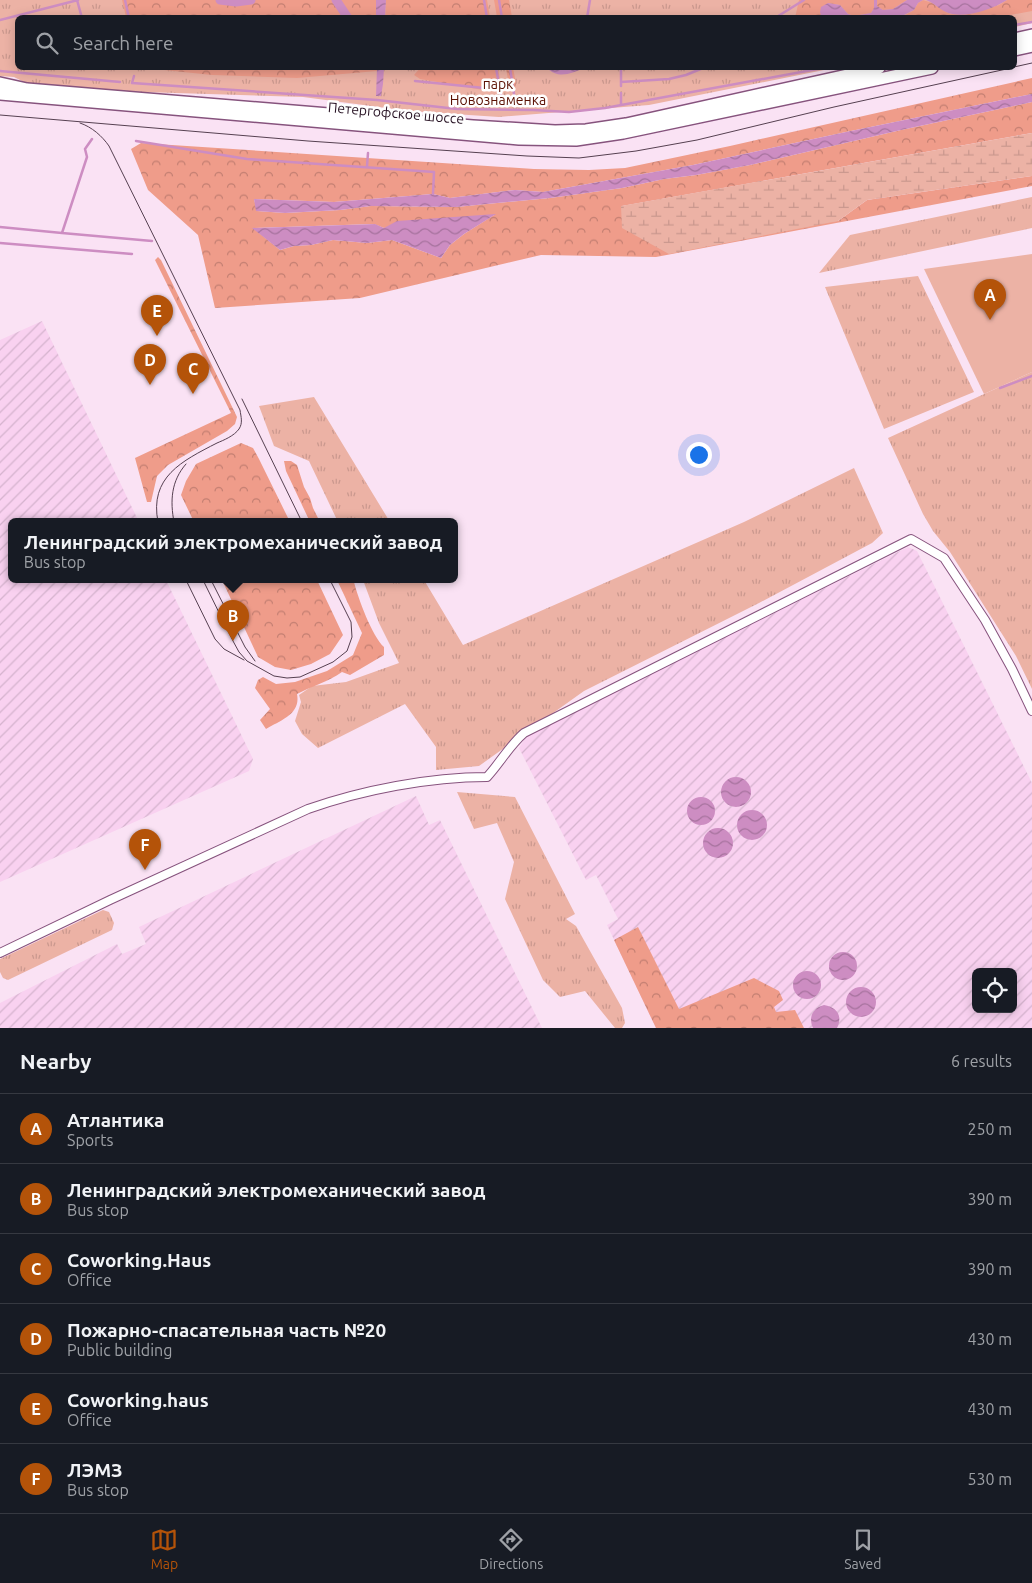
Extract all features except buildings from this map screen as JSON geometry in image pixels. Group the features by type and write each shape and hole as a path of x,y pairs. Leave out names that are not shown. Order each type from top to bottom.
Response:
{"main road":[{"path":"1017,38 1032,36"},
{"path":"1017,49 1032,46"},
{"name":"Петергофское шоссе","path":"0,83 27,89 482,126 572,131 626,124 870,70"},
{"name":"Петергофское шоссе","path":"0,94 561,141 623,133 922,70"}],"street":[{"path":"0,952 308,808 331,800 405,784 487,777 499,765 516,740 524,732 911,539 944,558 985,620 1032,711"}],"shaded area":[{"path":"42,321 137,518 8,518 8,583 167,583 253,759 249,771 0,882 0,340"},
{"path":"908,547 917,551 1032,783 1032,1028 656,1028 607,925 618,919 596,875 586,880 519,748 527,735"},
{"path":"416,796 429,825 440,820 542,1028 0,1028 0,1003 117,944 122,954 146,944 139,927"}],"green space":[{"name":"парк Новознаменка","path":"0,0 1032,0 1032,23 1017,27 1017,15 15,15 15,70 824,70 649,105 499,117 409,111 303,97 112,91 32,86 14,77 0,76"},
{"path":"122,0 376,0 376,15 126,15"},
{"path":"386,0 487,0 490,15 385,15"},
{"path":"494,0 509,0 512,15 497,15"},
{"path":"799,0 874,0 874,8 871,13 851,15 840,5 828,3 822,15 796,15"},
{"path":"877,0 907,0 893,9 883,10 877,6"},
{"path":"923,0 936,4 951,14 970,14 999,5 1007,0 1032,0 1032,11 1010,15 905,15 914,10 918,3"},
{"path":"164,70 377,70 297,78 212,75"},
{"path":"418,70 498,70 501,85 495,90 483,90 420,79 414,75"},
{"path":"506,70 513,70 515,89 511,89"},
{"path":"1032,78 1032,94 693,165 543,192 515,190 450,198 433,194 334,202 254,199 257,211 285,213 371,206 456,207 550,198 622,188 750,165 1032,102 1032,133 622,206 622,228 838,221 867,200 1032,176 1032,186 656,257 541,255 360,298 215,308 198,235 148,190 131,149 141,143 534,169 589,170 625,168","holes":["494,215 450,245 441,258 392,240 367,243 333,240 280,250 253,228 374,224 384,228"]},
{"path":"1032,133 1032,176 867,200 838,221 669,254 622,228 621,206"},
{"path":"1032,197 1032,228 819,273 850,235"},
{"path":"1032,254 1032,372 984,394 924,269"},
{"path":"158,257 237,417 235,424 227,431 168,465 157,476 151,502 147,502 135,458 231,413 155,260"},
{"path":"918,276 974,392 884,429 825,287"},
{"path":"1032,372 1032,689 1016,656 950,552 933,531 923,514 888,438"},
{"path":"314,397 388,518 336,518 309,461 274,446 259,406"},
{"path":"241,443 253,448 288,518 192,518 181,495 186,481 196,464"},
{"path":"284,461 291,461 297,465 304,487 318,518 308,518 286,471"},
{"path":"854,468 883,533 872,543 759,603 584,691 479,766 436,770 436,747 405,704 318,748 302,734 295,721 301,702 299,695 312,686 346,682 399,663 379,623 364,583 426,583 463,645 744,522"},
{"path":"223,583 318,583 343,635 330,654 311,664 291,670 275,667 258,657"},
{"path":"338,583 354,583 370,626 384,647 384,655 350,675 342,672 297,694 296,707 289,716 266,729 260,720 270,709 255,688 258,680 263,677 276,684 295,682 327,671 353,655 362,633"},
{"path":"457,792 515,797 575,914 566,919 576,926 622,1008 625,1023 622,1028 615,1028 585,991 560,997 543,980 505,899 514,862 497,823 474,829"},
{"path":"103,910 109,912 114,923 112,930 8,980 3,978 0,972 0,959"},
{"path":"638,927 679,1009 754,978 779,991 783,1000 774,1007 776,1012 795,1010 804,1028 656,1028 614,940"}],"water":[{"path":"376,0 386,0 385,15 376,15"},
{"path":"874,0 877,0 877,6 883,10 893,9 907,0 923,0 918,3 914,10 904,15 860,15 871,13 874,8"},
{"path":"926,0 1007,0 986,10 960,15 946,12"},
{"path":"828,3 840,5 851,15 821,15 820,12 821,7"},
{"path":"377,70 384,70 381,96 376,96"},
{"path":"550,70 579,70 569,74"},
{"path":"1032,94 1032,102 750,165 622,188 550,198 456,207 371,206 285,213 256,211 254,199 334,202 433,194 450,198 515,190 543,192 693,165"},
{"path":"496,214 450,245 441,258 392,240 367,243 333,240 280,250 252,228 375,224 384,228 397,221"},
{"path":"736,777 747,781 751,792 747,803 736,807 725,803 721,792 725,781"},
{"path":"701,797 711,801 715,811 711,821 701,825 691,821 687,811 691,801"},
{"path":"752,810 758,811 766,819 766,831 758,839 752,840 746,839 738,831 737,825 738,819 746,811"},
{"path":"718,828 728,833 733,843 728,853 718,858 708,853 703,843 708,833"},
{"path":"843,952 853,956 857,966 853,976 843,980 833,976 829,966 833,956"},
{"path":"807,971 817,975 821,985 817,995 807,999 797,995 793,985 797,975"},
{"path":"861,987 872,991 876,1002 872,1013 861,1017 850,1013 846,1002 850,991"},
{"path":"824,1005 829,1006 838,1013 839,1024 837,1028 813,1028 812,1014 817,1008"}],"waterway":[{"path":"77,0 81,15"},
{"path":"20,15 78,0"},
{"path":"125,0 128,15"},
{"path":"220,0 236,2 251,0"},
{"path":"336,0 346,15"},
{"path":"484,0 486,15"},
{"path":"499,0 502,15"},
{"path":"588,15 590,0"},
{"path":"780,15 804,0"},
{"path":"0,20 15,16"},
{"path":"1017,24 1032,22"},
{"path":"496,70 501,95"},
{"path":"510,70 514,94"},
{"path":"621,70 621,86"},
{"path":"621,82 669,79 698,70"},
{"path":"134,76 132,83 377,100 457,109 569,112 605,108 812,70"},
{"path":"0,71 120,82"},
{"path":"415,81 484,88"},
{"path":"621,93 621,105"},
{"path":"0,227 62,233 87,157 85,149 92,139"},
{"path":"136,141 247,159 434,172 433,194"},
{"path":"367,166 368,153"},
{"path":"62,233 152,241"},
{"path":"0,243 132,254"},
{"path":"1000,388 1032,376"}],"tram line":[{"path":"1017,66 1032,63"},
{"path":"0,115 308,141 579,158 636,151 697,140 834,107 1002,70"},
{"path":"80,123 96,132 109,146 240,410 241,422 237,431 229,438 181,464 163,482 158,493 158,518"},
{"path":"242,399 300,518"},
{"path":"174,518 173,492 177,477 186,464"},
{"path":"187,583 215,639 224,649 244,660"},
{"path":"204,583 239,652 247,661 274,676 287,678 300,677 333,662 347,651 352,637 351,622 332,583"},
{"path":"213,583 245,647 255,661"}],"place":[{"name":"Атлантика","path":"990,320"},
{"name":"Coworking.haus","path":"157,336"},
{"name":"Пожарно-спасательная часть №20","path":"150,385"},
{"name":"Coworking.Haus","path":"193,394"},
{"name":"Ленинградский электромеханический завод","path":"233,641"},
{"name":"ЛЭМЗ","path":"145,870"}]}
